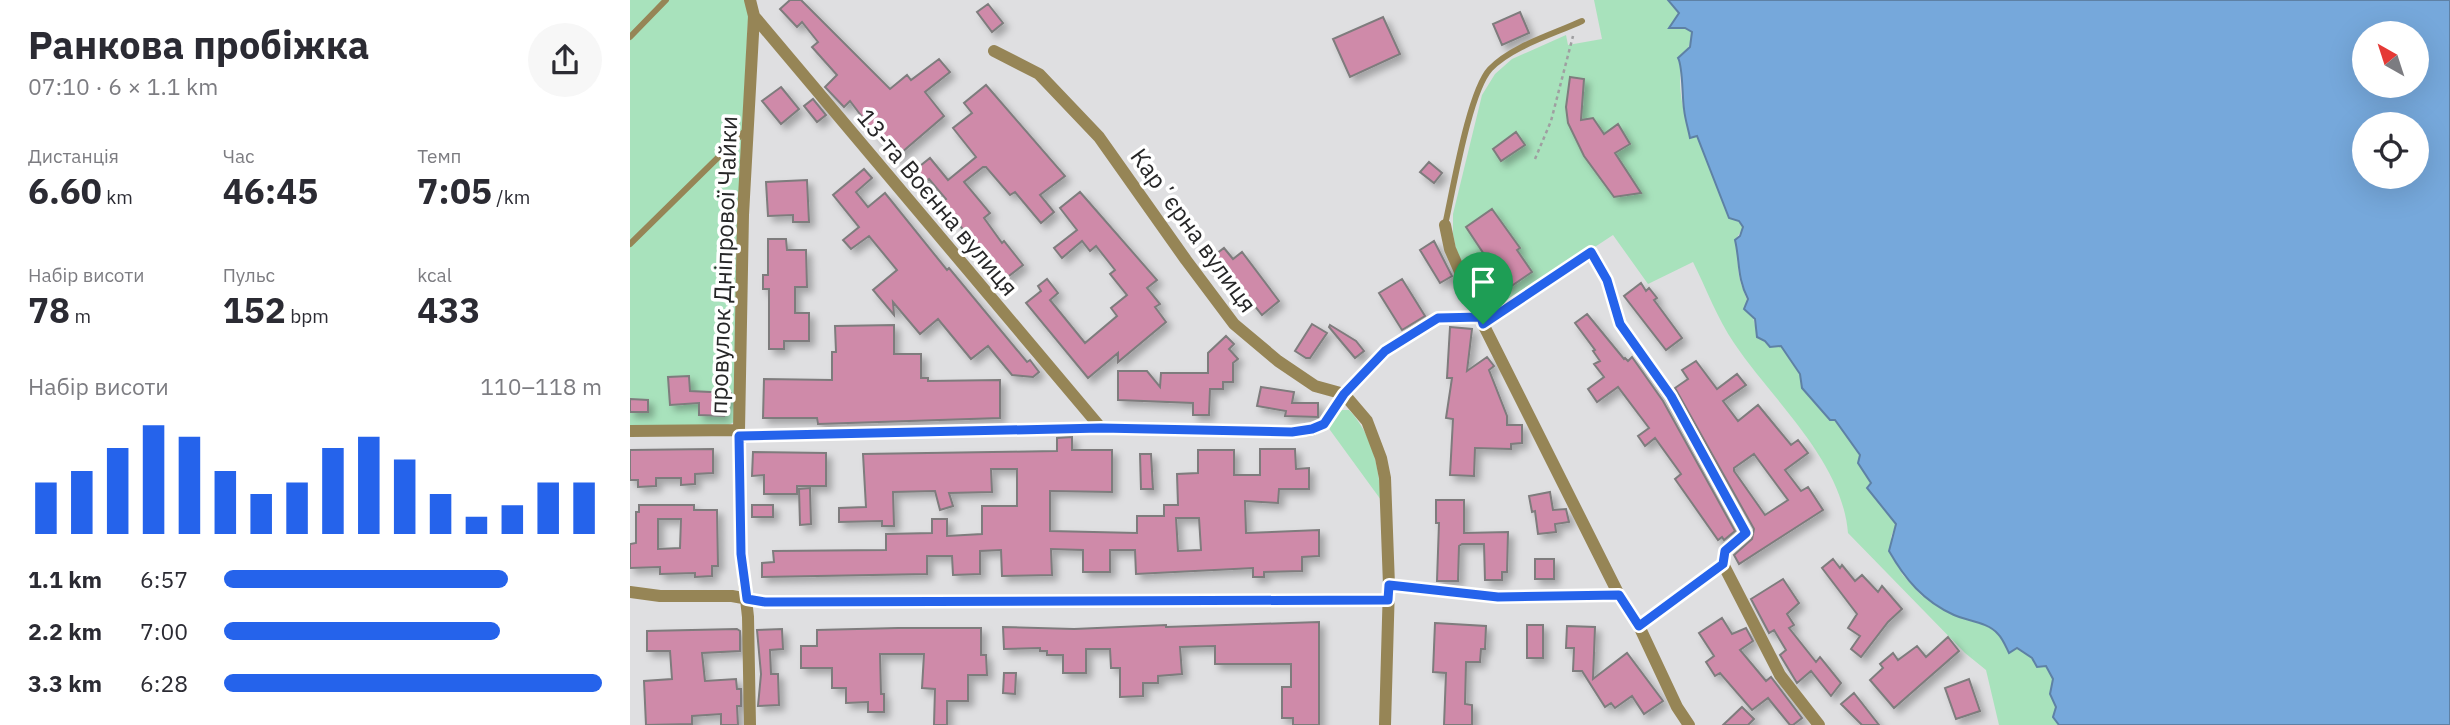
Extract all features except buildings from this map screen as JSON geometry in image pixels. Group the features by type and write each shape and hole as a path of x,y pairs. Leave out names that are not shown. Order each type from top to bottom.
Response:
{"street":[{"name":"13-та Воєнна вулиця","path":"750,0 754,16 1101,428"},
{"name":"провулок Дніпрової Чайки","path":"750,725 747,599 741,554 739,433 742,240 754,16"},
{"name":"Карʼєрна вулиця","path":"994,51 1039,74 1099,137 1234,324 1278,361 1315,386 1344,394"},
{"path":"1445,225 1450,248 1482,320 1619,595 1639,626 1677,707 1689,725"},
{"path":"1591,252 1607,280 1620,324 1671,396 1746,533 1725,551 1723,564 1780,676 1819,725"},
{"path":"630,431 739,433 1101,428 1292,432 1324,424 1344,394 1385,351 1438,318 1482,320"},
{"path":"1344,394 1367,421 1381,457 1385,478 1389,585 1385,725"},
{"path":"1389,585 1498,597 1619,595"},
{"path":"630,592 660,596 732,596 765,602 1388,600"}],"lane":[{"path":"630,37 666,0"},
{"path":"1445,225 1476,94 1489,70 1509,54 1582,21"},
{"path":"630,244 747,129"},
{"path":"1482,320 1591,252"},
{"path":"1639,626 1723,564"}],"path":[{"path":"1535,159 1551,121 1576,29"}],"green space":[{"path":"630,0 749,0 738,221 734,422 725,427 630,427"},
{"path":"1594,0 1668,0 1680,13 1670,27 1692,31 1680,73 1684,110 1690,137 1697,136 1710,168 1744,227 1735,240 1738,271 1757,337 1781,346 1800,374 1802,388 1835,420 1860,455 1858,463 1871,483 1868,488 1896,524 1891,537 1902,574 1922,596 1953,614 1981,623 1997,632 2009,652 2017,647 2046,666 2053,679 2050,694 2056,707 2053,717 2059,725 1999,725 1986,670 1965,653 1848,533 1843,506 1820,456 1734,343 1693,262 1648,284 1613,235 1504,307 1493,311 1483,305 1456,249 1453,234 1453,214 1482,95 1495,74 1512,59 1566,35 1568,45 1602,39"},
{"path":"1342,410 1349,410 1369,440 1376,463 1381,500 1330,430 1328,423"}],"water":[{"path":"1668,0 2450,0 2450,725 2059,725 2053,717 2056,707 2050,694 2053,679 2046,666 2037,667 2032,658 2017,648 2009,653 1994,630 1943,609 1924,596 1908,580 1889,551 1896,524 1867,488 1871,483 1858,463 1860,455 1835,420 1830,420 1802,388 1800,374 1781,346 1770,347 1757,337 1755,319 1744,309 1748,299 1740,277 1735,240 1740,236 1743,227 1739,221 1729,218 1697,136 1690,138 1684,113 1682,74 1678,58 1690,47 1692,32 1685,28 1669,28 1679,13"}],"route":[{"path":"1591,252 1607,280 1620,324 1671,396 1746,533 1725,551 1723,564 1639,626 1619,595 1498,597 1389,585 1388,600 765,602 747,599 741,554 739,436 1101,428 1292,432 1312,429 1324,424 1344,394 1385,351 1438,318 1481,317 1483,324 1591,252"}]}
